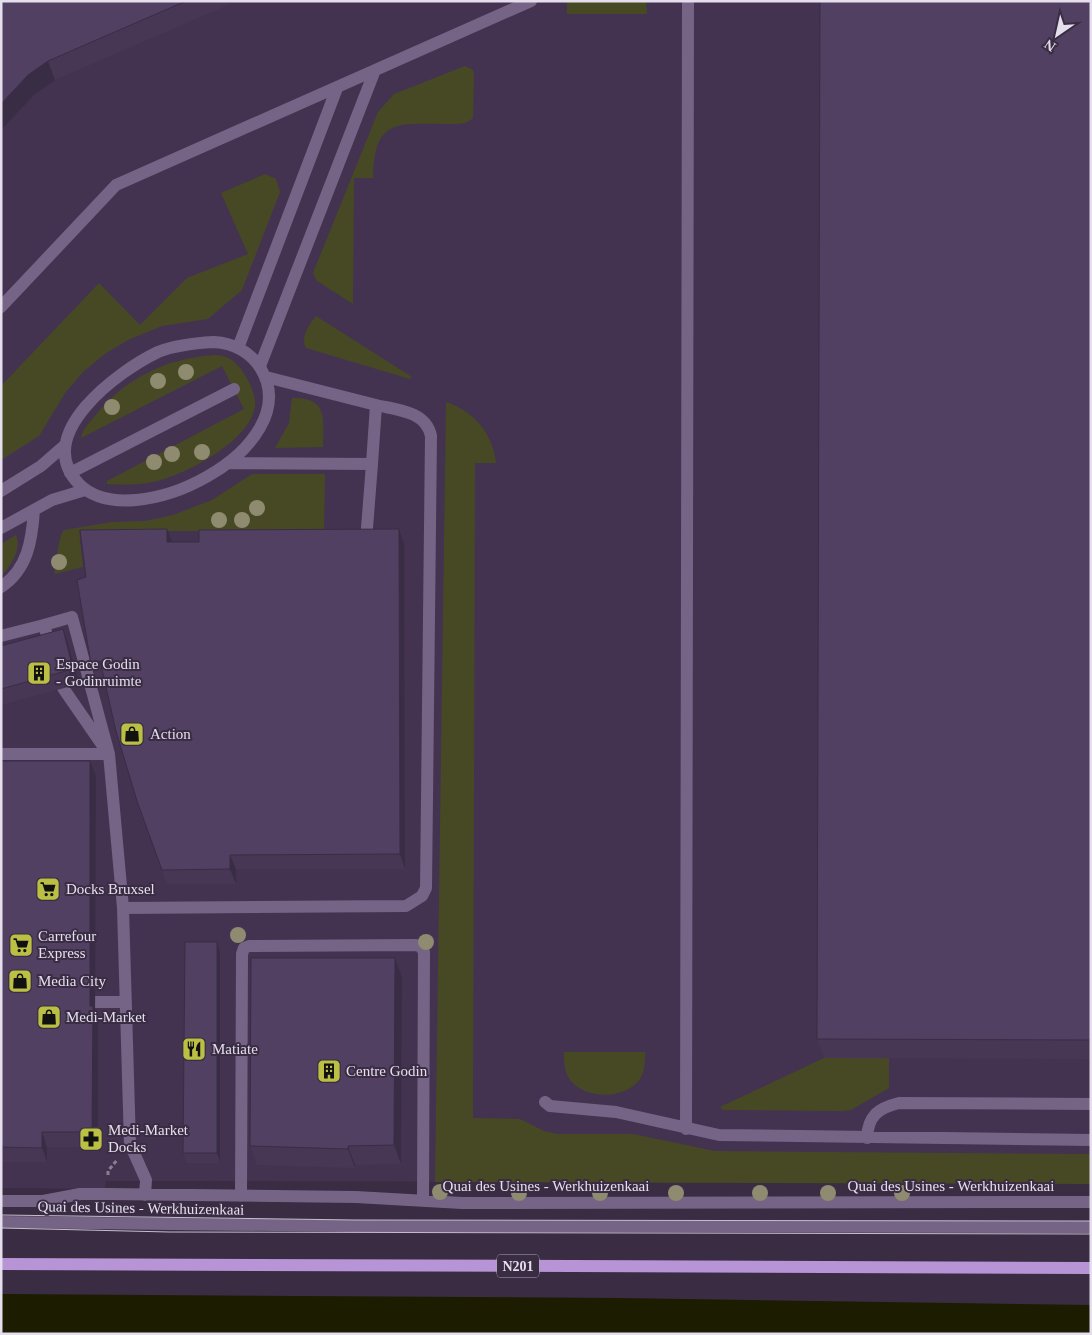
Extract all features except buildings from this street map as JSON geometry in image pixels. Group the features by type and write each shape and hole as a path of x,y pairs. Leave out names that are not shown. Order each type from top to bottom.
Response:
{"main road":[{"name":"N201","path":"1,1264 1091,1268"}],"street":[{"path":"1,307 116,185 531,1"},
{"path":"686,1129 688,1"},
{"path":"263,372 375,70"},
{"path":"238,348 336,88"},
{"path":"1,491 41,466 64,446 80,414 92,398 110,382 159,352 177,347 214,342 226,343 252,357 263,372 270,396 263,424 244,449 228,463 180,488 156,497 119,502 96,496 85,490 70,473 65,460 64,446"},
{"path":"123,908 406,906 422,896 426,888 431,436 426,423 419,417 263,372"},
{"path":"70,473 234,389"},
{"path":"367,528 376,405"},
{"path":"228,463 372,464"},
{"path":"1,528 52,500 85,490"},
{"path":"1,587 15,576 25,559 32,530 34,510"},
{"path":"1,636 72,617 109,754 123,908 130,1144 146,1180 145,1195"},
{"path":"44,624 49,641"},
{"path":"62,688 109,754"},
{"path":"1,754 109,754"},
{"path":"241,1196 242,954 244,948 249,946 416,944 424,952 423,1201"},
{"path":"95,1002 126,1002"},
{"path":"545,1102 550,1106 616,1112 719,1136 1091,1140"},
{"path":"867,1138 871,1117 882,1107 899,1103 1091,1104"},
{"name":"Quai des Usines - Werkhuizenkaai","path":"1,1201 43,1201 80,1194 241,1196 462,1203 1091,1202"},
{"name":"Quai des Usines - Werkhuizenkaai","path":"1,1222 315,1226 1091,1228"}],"shaded area":[{"path":"1,1 1091,1 1091,1183 106,1181 105,1189 1,1188"},
{"path":"567,1 646,1 647,14 567,14"},
{"path":"465,66 473,70 474,74 473,118 461,124 415,124 392,128 384,134 378,144 374,158 373,178 354,178 353,304 317,281 313,273 378,112 394,94"},
{"path":"265,174 276,179 280,192 242,290 208,319 162,326 130,339 106,353 83,372 65,393 39,436 1,460 1,386 99,283 140,325 187,278 248,254 221,193"},
{"path":"316,316 412,377 410,379 306,348 304,344 305,335"},
{"path":"215,355 229,358 236,363 250,383 253,392 254,411 248,423 238,435 212,456 181,473 142,484 107,484 107,481 244,409 222,366 81,438 86,426 107,403 133,381 148,372 180,360"},
{"path":"292,398 312,401 318,406 323,419 323,447 275,448 289,423"},
{"path":"446,402 465,411 480,425 491,442 496,463 475,463 473,1118 520,1119 544,1131 558,1134 633,1134 715,1151 1091,1154 1091,1184 435,1182"},
{"path":"252,474 325,474 324,531 79,531 83,567 54,574 60,538 64,530 112,522 145,521 173,515 212,500"},
{"path":"16,535 18,546 15,557 1,576 1,544"},
{"path":"564,1052 645,1052 644,1069 642,1076 634,1086 616,1093 596,1094 587,1092 571,1081 564,1063"},
{"path":"824,1058 889,1058 889,1088 851,1110 723,1110 720,1107"},
{"path":"1,1294 618,1298 1091,1305 1091,1334 1,1334"}],"tram line":[{"path":"1,1215 355,1220 1091,1221"},
{"path":"1,1228 169,1232 1091,1234"}],"place":[{"name":"Espace Godin - Godinruimte","path":"39,673"},
{"name":"Action","path":"132,734"},
{"name":"Docks Bruxsel","path":"48,889"},
{"name":"Carrefour Express","path":"21,945"},
{"name":"Media City","path":"20,981"},
{"name":"Medi-Market","path":"49,1017"},
{"name":"Matiate","path":"194,1049"},
{"name":"Centre Godin","path":"329,1071"},
{"name":"Medi-Market Docks","path":"91,1139"}]}
